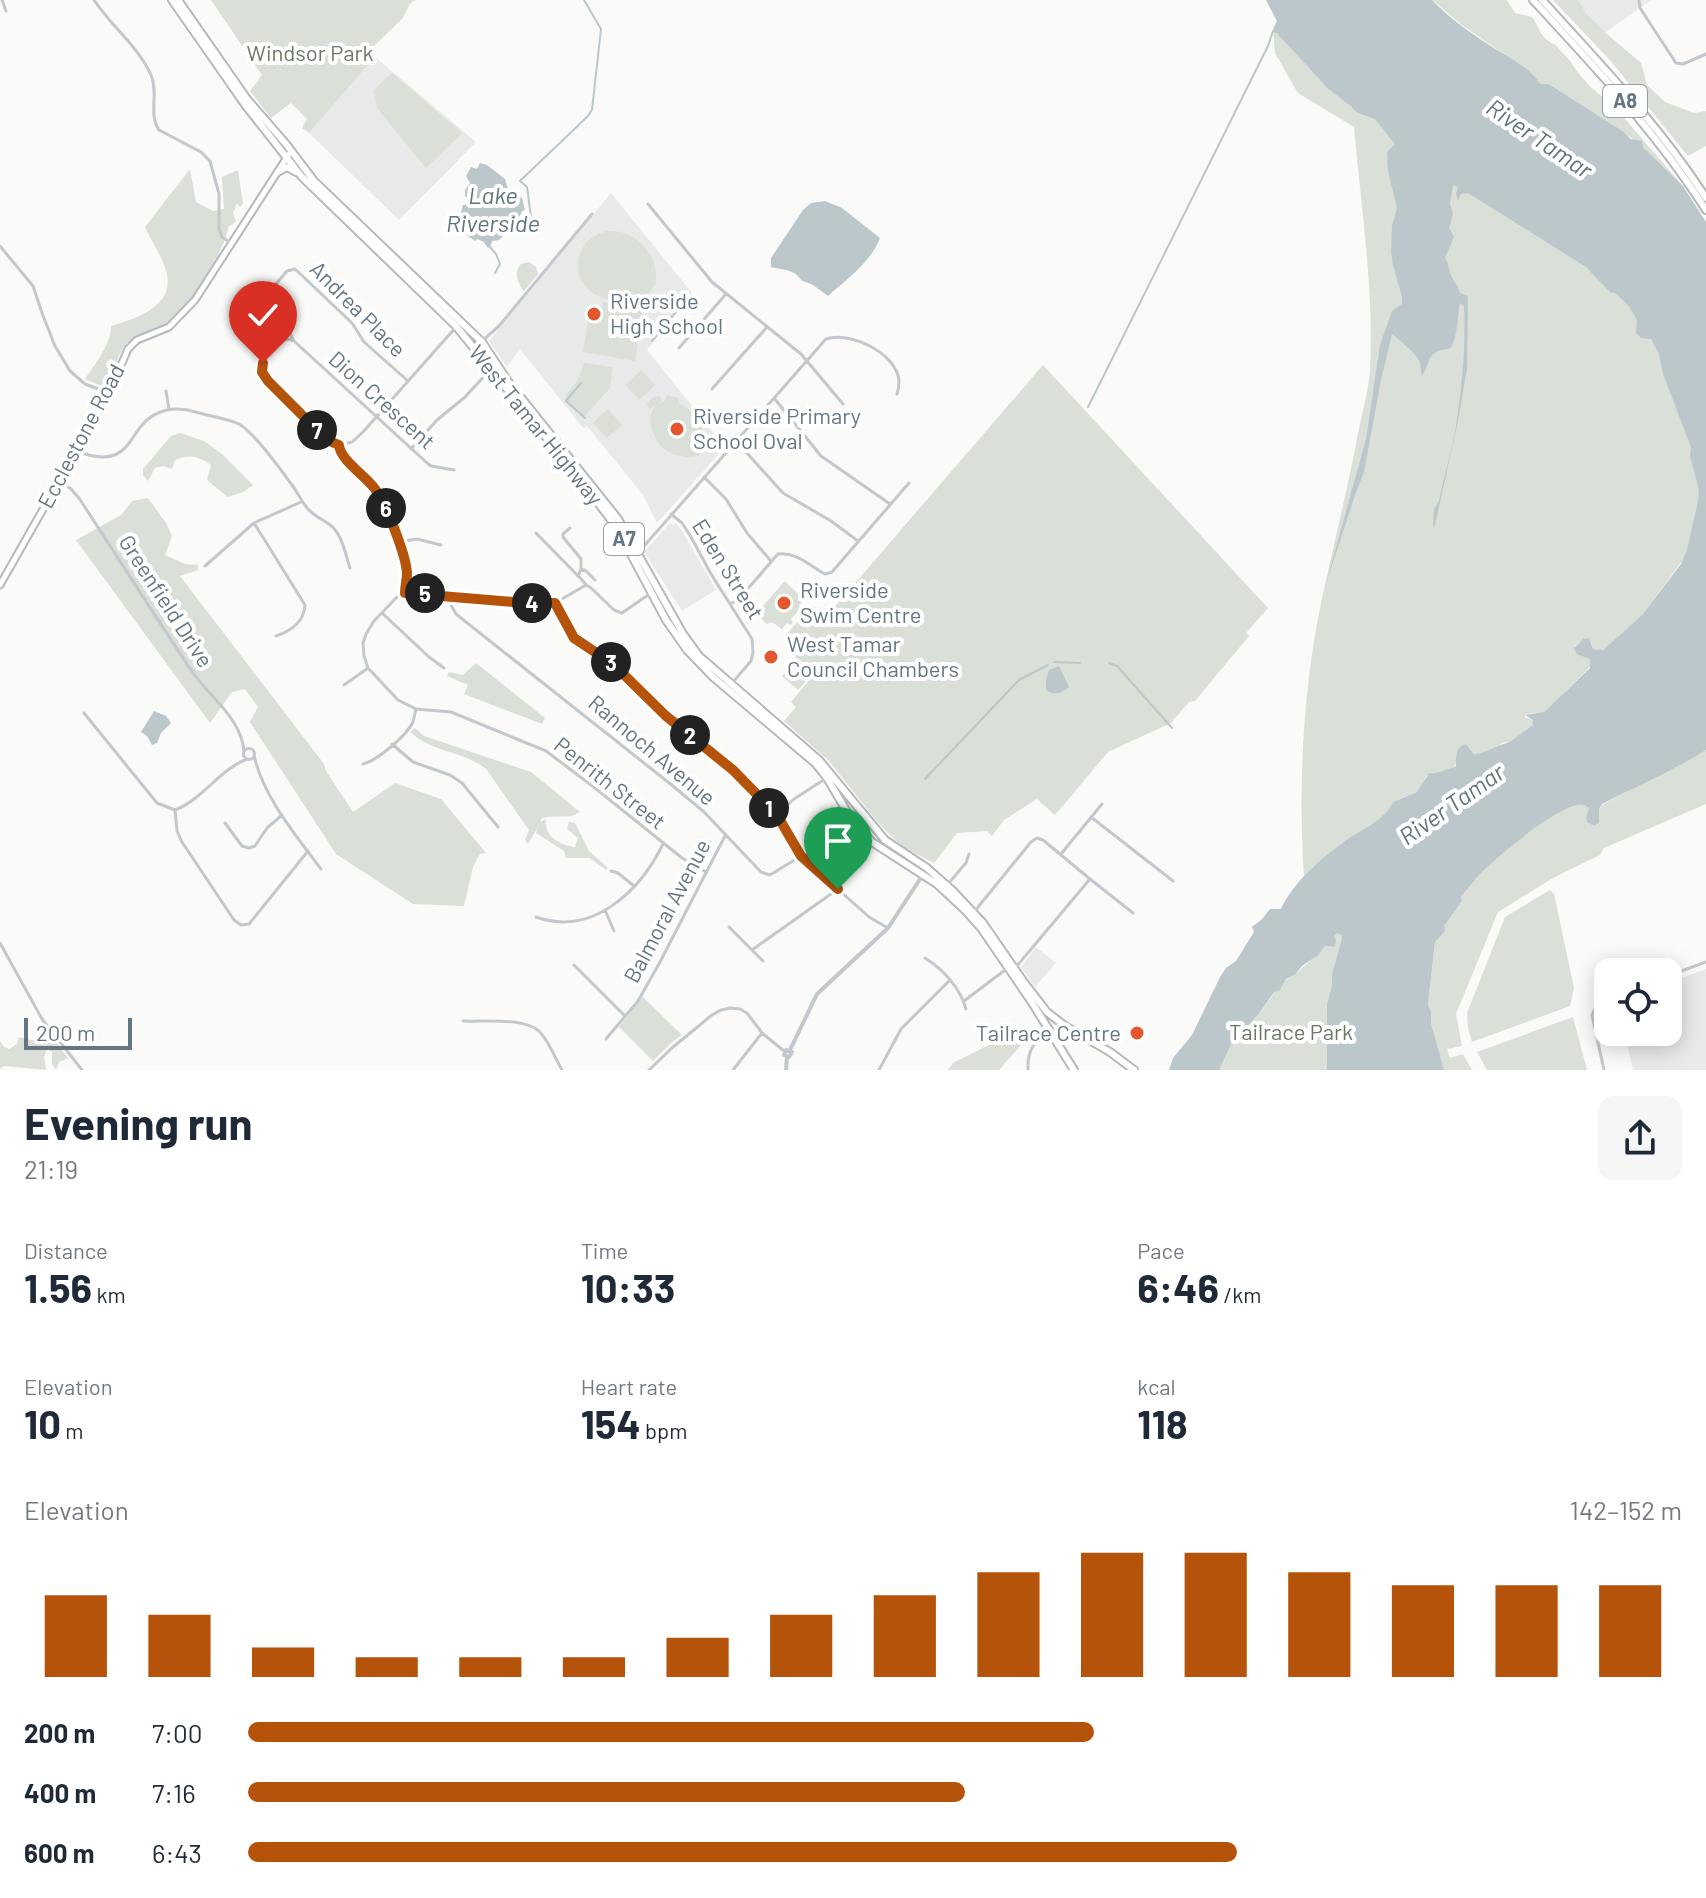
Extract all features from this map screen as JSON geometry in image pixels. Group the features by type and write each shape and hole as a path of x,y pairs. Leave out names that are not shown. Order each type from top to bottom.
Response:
{"highway":[{"name":"West Tamar Highway","path":"172,0 246,106 289,154 323,191 482,342 507,380 613,511 691,646 709,666 819,760 885,840 927,868 974,912 1074,1070"},
{"name":"West Tamar Highway","path":"178,0 289,154 302,177 456,326 612,519 671,628 698,662 805,754 827,778 860,831 884,851 937,884 965,910 1056,1020"},
{"name":"A8","path":"1533,0 1635,112 1706,210"},
{"name":"A8","path":"1542,0 1652,122 1706,198"},
{"path":"278,172 288,167 302,177"},
{"path":"651,593 658,588"},
{"path":"1048,1030 1056,1020"},
{"name":"A7","path":"1056,1020 1134,1070"}],"main road":[{"name":"Ecclestone Road","path":"0,585 109,393 131,345 163,330 182,315 208,281 289,154"}],"street":[{"path":"2,0 6,11"},
{"path":"94,0 144,62 154,83 153,115 156,126 201,152 210,161 218,186 220,234 231,243"},
{"path":"1639,0 1640,8 1676,63 1680,65 1706,54"},
{"path":"648,204 704,273 801,354 843,404"},
{"path":"474,348 499,326 592,214"},
{"path":"0,246 33,286 55,346 70,371 85,384 109,393"},
{"name":"Andrea Place","path":"251,310 287,271 295,269 352,323 364,342 408,381"},
{"path":"679,348 726,294"},
{"path":"339,445 352,442 376,418 456,326"},
{"path":"712,389 767,327"},
{"path":"638,553 826,339 839,336 852,338 872,347 891,364 899,381 897,394"},
{"name":"Dion Crescent","path":"405,593 406,566 379,495 340,453 339,445 327,440 264,376 264,359 283,340 294,341 431,466 454,470"},
{"path":"411,449 491,369"},
{"path":"166,391 169,409"},
{"path":"774,398 821,456 890,504"},
{"path":"76,451 96,458 113,456 123,450 147,421 169,409 188,410 231,421 244,428 293,486 310,513 332,526 340,538 350,568"},
{"path":"736,441 783,493 858,541"},
{"path":"704,477 726,499 747,533 771,561"},
{"name":"Greenfield Drive","path":"58,482 70,488 79,498 194,674 252,749"},
{"path":"730,604 738,600 778,554 786,553 805,560 821,573 829,574 909,483"},
{"path":"205,566 254,523 302,502"},
{"name":"Eden Street","path":"671,514 682,523 751,636 754,646 751,661 731,685"},
{"path":"254,523 305,605 300,622 276,636"},
{"path":"570,528 563,537 581,559 578,576"},
{"path":"536,533 614,610 620,613 651,593"},
{"path":"398,542 417,539 441,545"},
{"path":"581,569 595,580"},
{"path":"344,685 368,668 363,653 368,629 397,597 405,593 555,603 586,585"},
{"name":"Rannoch Avenue","path":"451,596 452,610 456,614 704,812 758,870 764,874 774,873 801,856"},
{"path":"555,603 574,638 613,664 666,716 733,770 777,815 801,856 869,917 888,928"},
{"path":"382,613 444,668"},
{"name":"Penrith Street","path":"368,668 398,700 416,709 451,712 546,751 663,844 706,872"},
{"path":"363,764 373,762 392,744 412,723 416,709"},
{"path":"84,713 153,798 175,810 189,803 237,763 247,749 252,749 256,767 282,815 321,869"},
{"path":"244,742 247,759 256,767"},
{"path":"392,744 413,762 450,775 462,783 498,827"},
{"path":"237,763 254,755"},
{"path":"777,815 794,799 827,778"},
{"path":"1060,855 1102,804"},
{"path":"175,810 177,831 182,842 234,920 241,925 249,924 308,851"},
{"path":"225,823 242,846 249,848 255,846 267,828 282,815"},
{"path":"1091,817 1173,881"},
{"name":"Balmoral Avenue","path":"606,1039 638,1001 725,835"},
{"path":"974,912 1034,839 1040,838 1133,913"},
{"path":"536,917 568,922 605,910 624,898 635,886 663,844"},
{"path":"947,885 966,863 969,854"},
{"path":"786,1070 787,1053 817,994 888,928 927,868"},
{"path":"611,871 635,886"},
{"path":"964,1001 1012,968 1090,879"},
{"path":"752,950 838,889"},
{"path":"605,910 614,931"},
{"path":"729,927 763,961"},
{"path":"0,943 42,1019 82,1070"},
{"path":"925,958 950,980 966,1009"},
{"path":"1682,971 1706,962"},
{"path":"574,965 625,1016"},
{"path":"879,1070 901,1029 950,980"},
{"path":"649,1070 721,1010 734,1008 744,1011 762,1033 787,1053"},
{"path":"1594,1008 1594,1028"},
{"path":"463,1021 519,1022 529,1026 538,1031 562,1070"},
{"path":"1028,1070 1031,1049 1048,1030"},
{"path":"733,1070 762,1033"},
{"path":"1598,1046 1604,1070"}],"shaded area":[{"path":"1570,0 1651,0 1599,37"},
{"path":"375,57 476,142 399,220 309,133"},
{"name":"Riverside High School","path":"611,193 692,293 647,350 725,447 657,523 643,495 588,427 584,429 520,349 507,367 489,341"},
{"path":"670,523 681,529 716,590 682,611 644,552"},
{"path":"1036,947 1056,963 1035,987 1021,967"},
{"path":"1706,969 1706,1070 1633,1070 1627,1046 1682,1046 1682,978"}],"green space":[{"name":"Windsor Park","path":"211,0 415,0 402,19 371,49 375,57 309,133 302,128 307,119 291,103 271,118 250,91 262,75"},
{"path":"1266,0 1634,289 1706,364 1706,529 1642,615 1603,650 1593,649 1590,640 1583,639 1574,647 1590,659 1590,667 1544,712 1526,714 1525,717 1533,720 1533,725 1508,743 1504,742 1488,752 1474,754 1468,746 1454,766 1445,771 1431,772 1417,792 1397,800 1389,812 1330,853 1304,878 1302,769 1311,661 1368,384 1370,308 1354,127 1298,93 1275,53 1273,29 1277,21"},
{"path":"1432,0 1507,0 1515,13 1532,17 1544,37 1557,46 1588,84 1611,103 1683,186 1624,132 1549,84 1540,84"},
{"path":"1553,0 1578,0 1585,12 1607,34 1641,63 1647,85 1665,102 1694,113 1706,111 1706,146 1688,156 1609,59"},
{"path":"392,73 462,133 426,168 377,108 374,90"},
{"path":"190,169 196,202 213,211 224,209 222,177 238,170 243,204 240,207 237,203 233,213 236,221 229,226 205,280 186,307 167,325 136,337 124,346 107,388 85,379 105,347 111,326 150,310 164,295 168,285 167,274 145,227"},
{"path":"607,231 628,234 644,245 649,253 656,272 656,283 645,298 626,301 606,299 585,285 579,275 580,254 585,244"},
{"path":"529,262 536,267 538,274 524,291 518,282 517,271 521,264"},
{"path":"603,302 642,309 639,328 618,326 640,330 635,361 583,352 588,321 606,324 599,322"},
{"path":"584,363 613,367 610,388 583,418 565,401"},
{"path":"1043,365 1268,608 1195,701 1189,702 1171,723 1108,752 1055,815 1037,799 1004,820 992,836 987,831 957,833 934,863 903,847 889,834 829,761 784,721 796,707 791,702 815,673 793,655 800,647 786,635 798,621 812,632 799,619 812,605 825,618"},
{"path":"641,370 655,385 639,400 625,385"},
{"name":"Riverside Primary School Oval","path":"666,395 678,398 679,404 691,412 701,426 705,442 699,455 688,457 671,453 655,438 650,418 657,405 649,409 647,404 653,397 659,396 662,401 658,404 665,401"},
{"path":"608,409 622,425 607,438 593,423"},
{"path":"180,433 204,441 253,485 228,497 207,479 211,465 190,457 175,460 172,469 164,466 155,468 148,481 143,469 171,436"},
{"path":"148,498 172,536 165,555 185,564 198,565 198,570 180,576 324,764 353,812 395,783 441,799 486,853 480,854 473,867 464,906 413,904 336,854 250,722 258,707 245,689 232,692 210,723 76,540 121,515 132,501"},
{"name":"Riverside Swim Centre","path":"785,581 804,600 791,619 791,625 787,623 782,629 772,622 767,624 756,614"},
{"path":"796,660 812,674 798,690 782,676"},
{"path":"476,663 545,718 542,724 464,694 468,685 447,676 449,672 463,675"},
{"path":"415,728 424,736 531,772 580,812 571,816 542,818 540,822 546,819 550,835 558,842 575,847 578,838 567,829 569,822 575,823 589,851 608,868 606,870 590,858 566,858 564,851 536,833 538,827 528,844 525,840 529,830 486,769 472,760 424,742 410,732"},
{"path":"1706,750 1706,804 1604,848 1600,855 1553,878 1498,912 1456,1014 1462,1046 1447,1049 1450,1058 1463,1054 1472,1070 1444,1070 1430,1024 1428,1005 1435,942 1477,876 1528,833 1559,812 1584,805 1589,808 1588,823 1594,826 1599,823 1602,805"},
{"path":"1550,890 1554,894 1574,988 1570,1006 1472,1042 1467,1013 1505,917"},
{"name":"Tailrace Park","path":"1336,933 1340,933 1342,938 1327,1003 1327,1070 1219,1070 1236,1034 1245,1038 1250,1033 1247,1027 1279,986 1325,946 1334,947"},
{"path":"643,997 682,1035 653,1061 619,1027"},
{"path":"1573,1017 1587,1070 1487,1070 1477,1052"},
{"path":"1006,1028 1022,1044 999,1070 948,1070 953,1063 997,1041"},
{"path":"19,1037 42,1043 53,1038 68,1058 59,1062 56,1070 52,1064 52,1052 47,1049 44,1057 46,1070 4,1066 0,1069 0,1041 9,1049 17,1044"}],"water":[{"name":"River Tamar","path":"1266,0 1432,0 1463,27 1526,69 1540,84 1549,84 1631,139 1642,141 1643,147 1683,186 1706,222 1706,750 1602,804 1599,823 1594,826 1588,823 1589,808 1584,805 1573,806 1545,821 1486,868 1461,897 1462,901 1444,926 1445,931 1435,942 1428,1005 1444,1070 1327,1070 1327,1003 1342,938 1337,933 1334,947 1325,946 1295,975 1286,979 1280,990 1274,992 1247,1027 1250,1032 1245,1038 1236,1034 1219,1070 1169,1070 1173,1058 1192,1035 1220,977 1236,961 1254,932 1252,927 1270,909 1281,909 1309,871 1345,841 1379,819 1393,802 1417,792 1429,773 1456,766 1457,753 1462,745 1466,744 1474,754 1484,752 1508,743 1533,725 1533,720 1525,715 1544,712 1590,668 1590,659 1577,654 1574,648 1583,639 1589,638 1593,649 1603,650 1642,615 1681,564 1687,550 1699,490 1690,456 1691,447 1663,374 1659,354 1651,339 1641,338 1636,333 1637,320 1629,306 1586,267 1468,193 1461,194 1458,201 1458,187 1453,185 1450,204 1453,214 1449,228 1454,237 1445,258 1460,293 1468,297 1467,368 1458,421 1435,525 1433,529 1434,509 1439,501 1452,445 1460,396 1464,306 1460,303 1451,348 1433,354 1422,376 1416,356 1392,334 1364,472 1326,584 1366,439 1380,345 1392,311 1402,304 1391,252 1392,226 1397,208 1387,152 1395,144 1375,119 1356,112 1326,87 1273,29 1277,21"},
{"name":"Lake Riverside","path":"480,163 505,179 508,189 513,188 515,194 518,192 525,210 515,222 520,226 512,227 499,240 492,241 488,248 484,242 475,241 465,234 461,226 464,225 459,219 463,205 468,204 469,200 465,196 470,183 466,176 471,167 477,169"},
{"path":"825,201 842,208 880,238 864,263 828,296 792,272 771,267 771,258 803,210 811,203"},
{"path":"1059,666 1069,687 1052,693 1046,690 1046,680 1049,670"},
{"path":"154,711 166,716 171,723 161,733 157,743 152,745 141,732"}],"waterway":[{"path":"515,223 526,223 531,217 527,187 520,181 592,110 601,29 584,0"},
{"path":"1088,407 1273,31 1277,32"},
{"path":"490,247 500,264 495,273"},
{"path":"652,341 689,296"},
{"path":"581,383 566,401 585,418"},
{"path":"1054,662 1080,663"},
{"path":"1109,663 1117,666 1172,728"},
{"path":"925,779 1019,680 1048,665"},
{"path":"1318,1025 1321,1041 1328,1042"}],"place":[{"name":"Riverside High School","path":"594,314"},
{"name":"Riverside Primary School Oval","path":"677,429"},
{"name":"Riverside Swim Centre","path":"784,603"},
{"name":"West Tamar Council Chambers","path":"771,657"},
{"name":"Tailrace Centre","path":"1137,1033"}],"route":[{"path":"263,363 262,372 268,381 327,440 339,445 340,453 379,495 404,559 407,573 405,593 555,603 574,638 613,664 666,716 733,770 777,815 801,856 838,889"}]}
